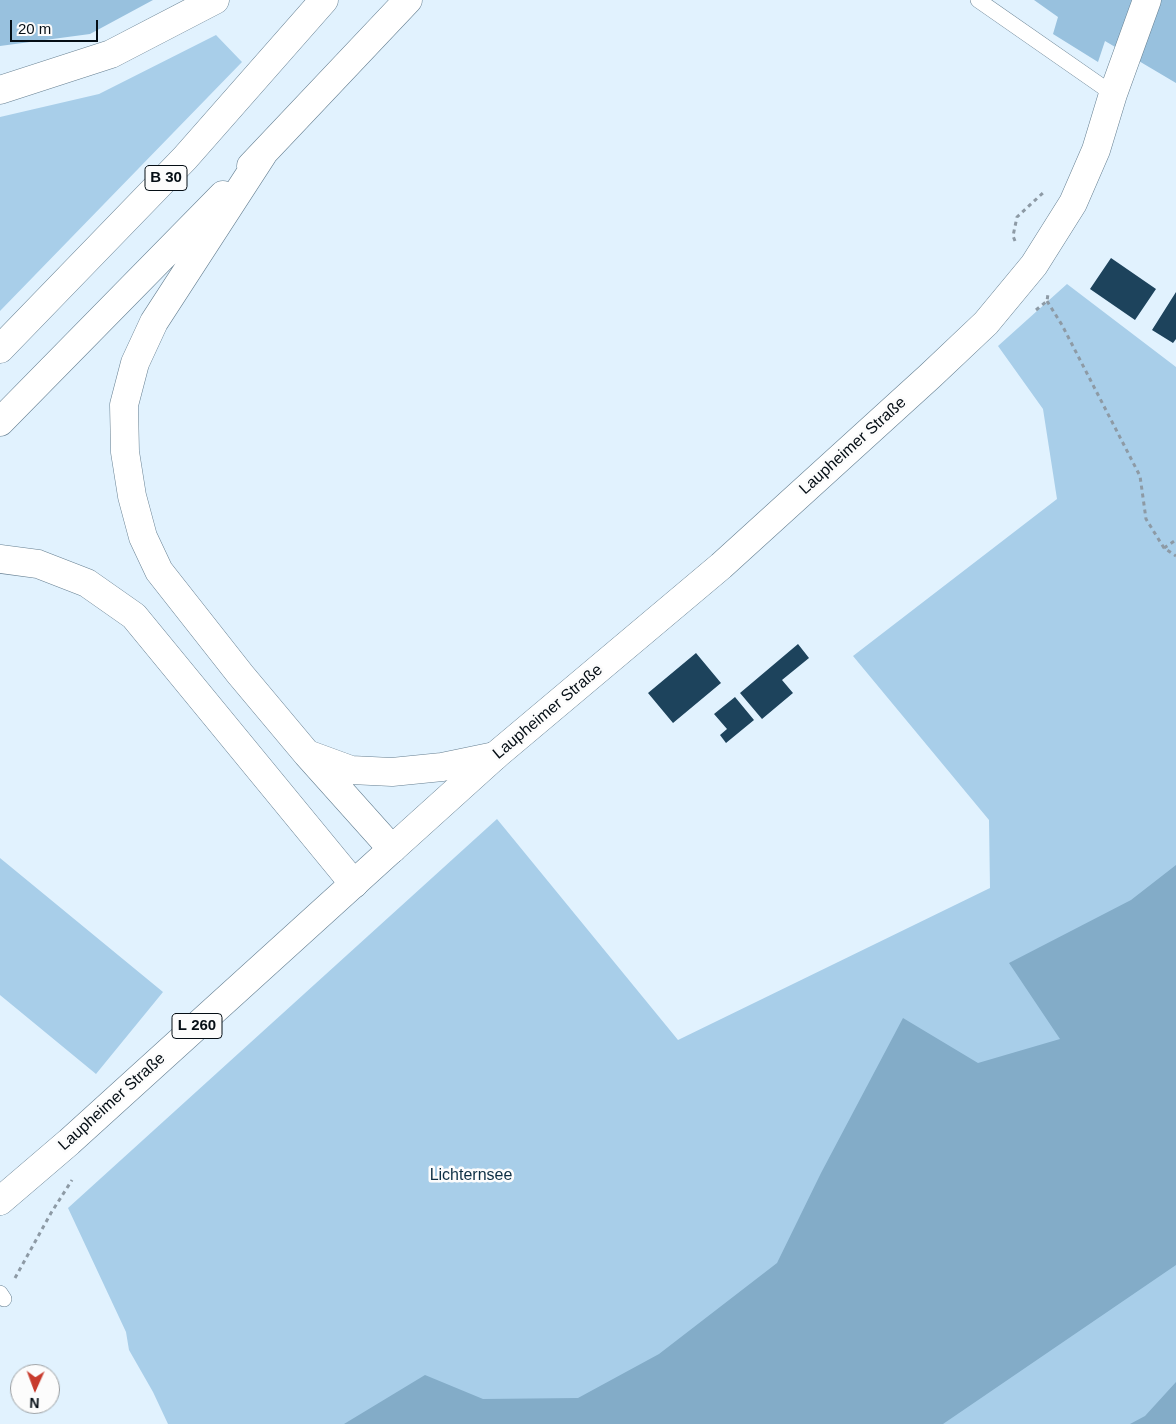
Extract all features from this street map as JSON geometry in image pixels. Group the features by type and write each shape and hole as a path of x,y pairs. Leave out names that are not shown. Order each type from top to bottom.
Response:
{"main road":[{"path":"0,90 111,54 215,0"},
{"name":"B 30","path":"0,349 185,158 324,0"},
{"path":"0,422 263,154 408,0"},
{"name":"Laupheimer Straße","path":"0,1201 69,1142 495,756 721,566 923,383 979,329 1034,265 1073,203 1096,150 1113,94 1147,0"},
{"path":"263,154 154,322 135,363 124,405 125,452 132,496 142,537 159,571 240,674 307,754 392,849"},
{"path":"0,559 38,564 87,583 134,616 354,884"},
{"path":"307,754 351,770 392,772 442,767 495,756"}],"lane":[{"path":"978,0 1113,94"}],"path":[{"path":"1032,314 1047,301 1062,325 1140,476 1146,519 1164,548 1176,556"},
{"path":"1164,548 1176,540"},
{"path":"2,1296 51,1213 72,1181 79,1174"}],"green space":[{"path":"216,35 242,62 0,311 0,117 99,94"},
{"name":"Lichternsee","path":"1067,284 1176,367 1176,1424 168,1424 153,1392 129,1350 126,1332 68,1208 497,819 678,1040 990,888 989,820 853,656 1057,499 1043,409 998,346"},
{"path":"0,858 163,992 96,1074 0,995"}],"shaded area":[{"path":"0,0 153,0 90,34 0,46"},
{"path":"1034,0 1176,0 1176,83 1105,41 1098,62 1053,34 1058,17"},
{"path":"1176,865 1176,1265 943,1424 344,1424 425,1375 483,1399 578,1398 659,1354 777,1263 821,1173 903,1018 978,1063 1060,1039 1009,963 1131,900"},
{"path":"1176,1382 1176,1424 1130,1424 1145,1416"}],"building":[{"path":"1111,258 1156,289 1135,320 1090,289"},
{"path":"1176,292 1176,339 1173,343 1152,330"},
{"path":"798,644 809,658 782,680 793,693 762,719 740,693"},
{"path":"696,653 721,683 673,723 648,693"},
{"path":"735,697 754,720 726,743 720,735 727,729 714,714"}]}
